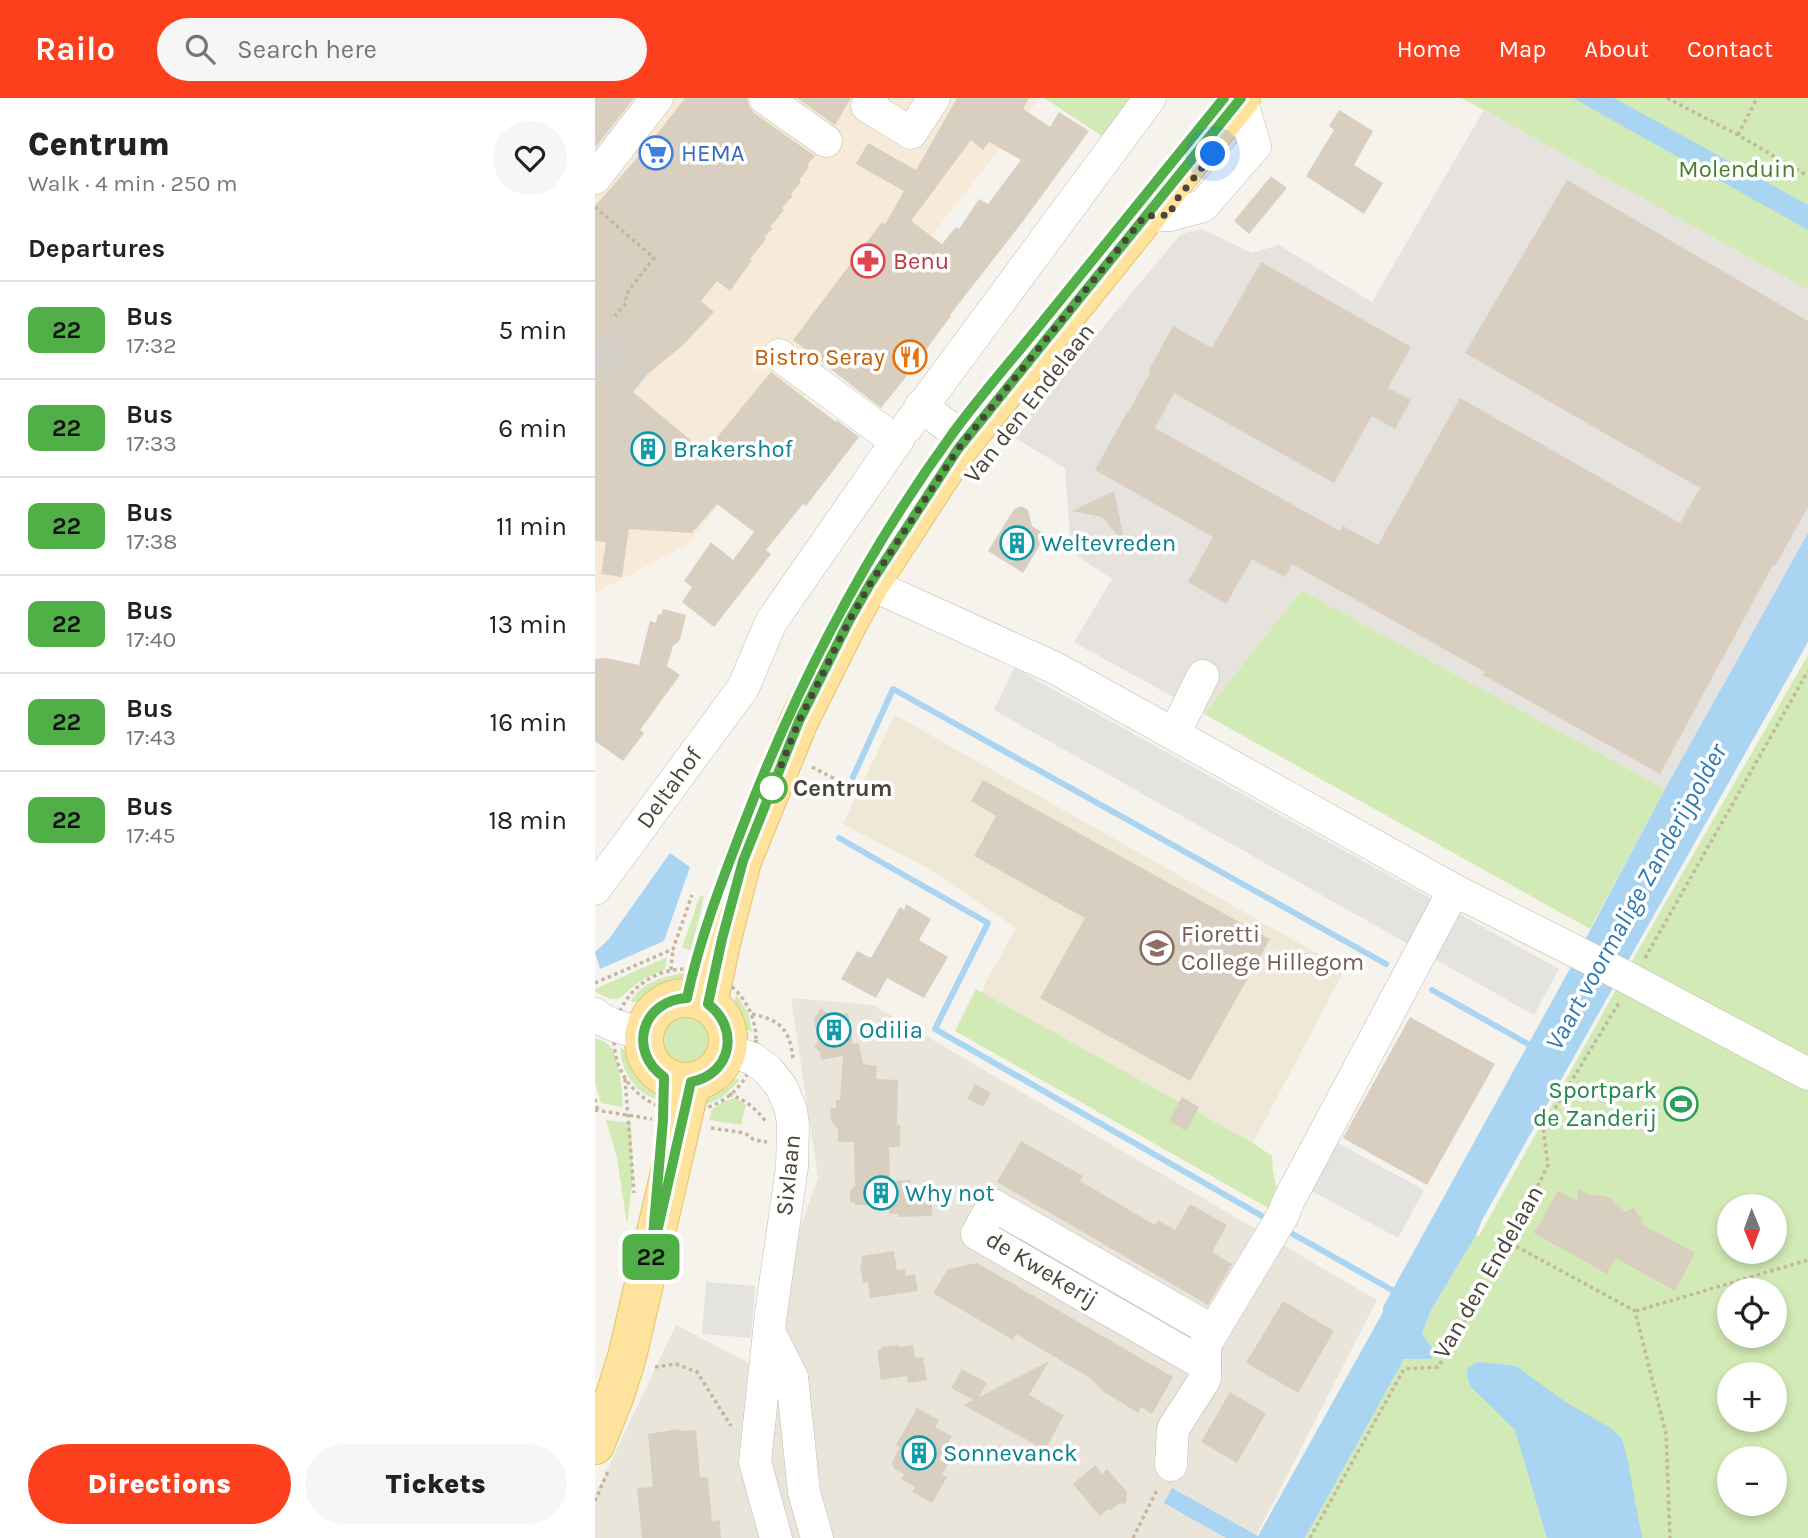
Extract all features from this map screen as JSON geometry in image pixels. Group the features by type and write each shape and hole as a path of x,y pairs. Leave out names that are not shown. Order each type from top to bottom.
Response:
{"main road":[{"name":"Van den Endelaan","path":"689,991 696,957 762,776 798,693 883,536 954,431 1224,98"},
{"name":"Van den Endelaan","path":"689,991 722,939 743,861 799,721 870,584 958,449 1241,98"},
{"path":"689,991 719,1014 728,1034 727,1049 715,1071 704,1078 678,1079 655,1069 647,1058 644,1034 648,1021 656,1010 689,991"},
{"path":"595,1445 627,1357 651,1259 663,1120 678,1079"}],"street":[{"path":"595,178 657,98"},
{"path":"765,98 826,141"},
{"path":"872,98 867,106 911,133 934,98"},
{"path":"906,428 1150,98"},
{"name":"Van den Endelaan","path":"779,355 906,428 954,431"},
{"name":"Deltahof","path":"595,889 743,688 771,622 906,428"},
{"path":"870,584 1055,668 1454,890 1808,1074"},
{"path":"1174,734 1203,676"},
{"path":"1171,1465 1173,1429 1205,1379 1205,1345 1267,1245 1454,890"},
{"path":"595,1014 616,1026 644,1034"},
{"name":"Sixlaan","path":"727,1049 753,1059 768,1070 782,1088 791,1110 793,1125 792,1167 769,1332 755,1462 776,1538"},
{"name":"de Kwekerij","path":"1205,1365 977,1234 993,1205 1213,1331"},
{"path":"769,1332 792,1377 804,1492 817,1538"}],"path":[{"path":"1667,98 1808,176"},
{"path":"1738,135 1757,98"},
{"path":"595,207 654,258 626,294 626,303 615,316"},
{"name":"Van den Endelaan","path":"1310,1538 1404,1369 1439,1367 1510,1243 1548,1165 1543,1128 1632,981 1808,671"},
{"path":"807,775 811,764 866,795"},
{"path":"689,991 673,949 692,895"},
{"path":"595,983 673,949"},
{"name":"Sixlaan","path":"730,1094 753,1106 768,1126"},
{"path":"595,1099 597,1110"},
{"path":"1510,1243 1635,1311 1808,1260"},
{"path":"1635,1311 1666,1434 1669,1538"},
{"path":"649,1368 676,1364 697,1372 755,1462"},
{"path":"1133,1538 1171,1465"}],"shaded area":[{"path":"595,98 1040,98 688,544 595,593"},
{"path":"1484,110 1808,290 1808,533 1665,789 1301,590 1204,714 1074,642 1112,579 1071,552 1065,468 1012,436 1181,234 1202,229 1252,253 1279,245 1372,302"},
{"path":"1014,668 1559,969 1534,1015 994,710"},
{"name":"Fioretti College Hillegom","path":"895,715 1345,969 1253,1143 982,993 1016,928 928,868 843,824"},
{"path":"791,998 873,1005 1377,1300 1255,1538 595,1538 595,1495 676,1325 751,1364 818,1178"},
{"path":"1336,1142 1424,1190 1398,1238 1310,1190"},
{"path":"706,1282 755,1286 751,1338 702,1334"}],"green space":[{"path":"1044,98 1130,98 1102,136"},
{"name":"Molenduin","path":"1461,98 1808,98 1808,290 1484,110"},
{"path":"1301,590 1665,789 1590,929 1204,714"},
{"name":"Sportpark de Zanderij","path":"1808,655 1808,1538 1305,1538 1400,1366 1422,1334 1430,1312 1476,1235 1479,1236 1629,966"},
{"path":"700,895 704,897 691,950 682,948"},
{"path":"667,957 665,969 642,980 620,998 610,999 595,991 595,989"},
{"path":"683,973 685,975 680,981 662,995 648,1000 631,1001 647,985"},
{"path":"976,989 1272,1156 1278,1193 1270,1209 955,1031"},
{"path":"737,995 748,1013 752,1032 740,1027 729,1012"},
{"path":"686,1015 704,1022 711,1040 704,1058 686,1065 668,1058 661,1040 668,1022"},
{"path":"595,1038 608,1045 616,1058 623,1107 601,1103 595,1082"},
{"path":"621,1048 645,1069 657,1099 642,1092 630,1080 623,1064"},
{"path":"732,1079 739,1081 721,1098 705,1105 708,1087"},
{"path":"735,1098 746,1105 741,1125 709,1120 712,1109"},
{"path":"606,1120 631,1123 633,1176 627,1225 617,1158"}],"water":[{"path":"1573,98 1614,98 1808,205 1808,230"},
{"name":"Vaart voormalige Zanderijpolder","path":"1808,533 1808,642 1476,1235 1430,1312 1422,1334 1432,1348 1432,1359 1404,1359 1305,1538 1226,1538 1164,1503 1172,1488 1258,1536 1383,1312 1383,1307 1567,974 1665,789"},
{"path":"670,853 690,867 664,941 600,969 595,952 609,939"},
{"path":"1478,1362 1516,1366 1564,1401 1612,1429 1622,1439 1642,1538 1547,1538 1515,1430 1470,1386 1468,1368"}],"building":[{"path":"595,98 634,98 595,148"},
{"path":"685,98 747,98 754,113 815,156 791,194 793,196 770,227 773,228 730,291 717,281 701,301 714,312 683,345 648,374 633,392 705,452 771,372 859,437 806,506 803,504 766,550 771,554 714,627 682,602 692,587 684,581 711,542 733,560 754,532 717,504 692,533 629,529 622,577 601,574 606,542 595,541 595,206"},
{"path":"797,98 851,98 835,125"},
{"path":"957,98 1029,98 1023,109 1050,127 1059,112 1089,131 881,408 793,340 882,222 885,224 904,191 856,164 868,143 916,170","holes":["971,140 983,150 989,142 1021,160 988,204 979,199 959,229 956,227 942,244 911,221"]},
{"path":"1339,110 1373,131 1354,165 1383,183 1364,214 1306,176 1334,130 1329,126"},
{"path":"1271,176 1287,188 1249,234 1234,221"},
{"path":"1567,180 1808,321 1808,507 1775,566 1773,565 1660,774 1292,564 1285,577 1252,559 1226,604 1188,582 1213,537 1095,470 1150,373 1148,372 1173,326 1212,348 1261,262 1411,347 1388,388 1411,400 1395,429 1372,416 1334,483 1174,393 1155,428 1340,531 1343,526 1378,545 1460,398 1680,523 1700,488 1465,353"},
{"path":"1114,491 1125,544 1102,517 1072,511"},
{"name":"Weltevreden","path":"1021,506 1028,510 1032,526 1046,535 1023,573 988,551 1014,509"},
{"path":"663,609 686,615 680,640 673,646 667,666 680,675 640,730 644,733 623,761 595,741 595,659 606,658 639,665 650,621 656,623 658,614 661,615"},
{"path":"983,780 1270,939 1190,1081 1040,998 1085,918 974,856 996,816 971,801"},
{"path":"906,904 931,919 919,940 948,957 924,998 887,978 876,998 841,979 857,951 871,958 900,907 904,910"},
{"path":"821,1008 831,1016 848,1013 853,1044 859,1043 863,1064 877,1066 876,1079 898,1080 897,1125 900,1125 900,1147 889,1147 890,1181 911,1180 911,1195 920,1195 920,1200 932,1200 932,1216 898,1217 898,1214 889,1214 889,1205 855,1205 850,1202 850,1191 855,1186 854,1142 838,1142 838,1129 831,1120 830,1108 836,1108 836,1100 840,1100 843,1056 821,1060 820,1052 814,1047 818,1041 814,1019"},
{"path":"1410,1017 1495,1064 1427,1185 1343,1138"},
{"path":"975,1084 991,1093 983,1107 967,1099"},
{"path":"1182,1097 1199,1107 1186,1131 1169,1121"},
{"path":"1021,1141 1083,1176 1080,1181 1155,1225 1158,1220 1175,1230 1190,1204 1227,1225 1212,1252 1232,1264 1208,1305 997,1182"},
{"path":"1578,1189 1590,1195 1610,1198 1625,1212 1634,1208 1643,1218 1640,1223 1695,1253 1675,1291 1616,1258 1607,1274 1534,1233 1558,1191 1577,1201"},
{"path":"894,1251 897,1270 905,1269 906,1276 915,1274 918,1291 870,1298 868,1282 863,1283 861,1256"},
{"path":"977,1263 1173,1377 1152,1414 1141,1407 1138,1413 1104,1392 1090,1378 1016,1334 1013,1340 933,1293 948,1269"},
{"path":"1283,1301 1334,1331 1298,1393 1246,1363"},
{"path":"913,1345 915,1358 923,1357 927,1380 908,1383 907,1376 881,1380 877,1350"},
{"path":"1049,1361 1029,1395 1064,1415 1045,1450 963,1405 973,1400 951,1388 962,1369 987,1383 979,1397"},
{"path":"1230,1392 1266,1413 1237,1463 1201,1442"},
{"name":"Sonnevanck","path":"917,1408 939,1420 935,1427 952,1436 939,1460 948,1464 942,1475 947,1477 932,1503 912,1492 915,1487 901,1479 904,1474 894,1469 892,1462 900,1447 896,1445"},
{"path":"679,1429 696,1430 700,1477 708,1477 712,1521 720,1520 721,1538 642,1538 637,1488 653,1487 648,1434"},
{"path":"1095,1465 1102,1474 1107,1469 1127,1492 1126,1504 1119,1503 1100,1516 1073,1484"}],"waterway":[{"path":"853,777 893,689 1386,964"},
{"path":"839,838 988,923 935,1029 1269,1220"},
{"name":"Vaart voormalige Zanderijpolder","path":"1432,990 1528,1044"},
{"path":"1284,1229 1392,1290"}],"tunnel":[{"path":"595,346 640,382"}],"bus line":[{"name":"22","path":"1224,98 954,431 883,536 798,693 762,776 722,881 696,957 687,998 673,999 661,1006 651,1015 645,1027 645,1053 650,1064 664,1077 651,1259 691,1082 715,1071 727,1049 726,1027 719,1014 708,1004 743,861 799,721 849,621 958,449 1241,98"}],"place":[{"name":"HEMA","path":"656,153"},
{"name":"Benu","path":"868,261"},
{"name":"Bistro Seray","path":"910,357"},
{"name":"Brakershof","path":"648,449"},
{"name":"Weltevreden","path":"1017,543"},
{"name":"Centrum","path":"772,788"},
{"name":"Fioretti College Hillegom","path":"1157,948"},
{"name":"Odilia","path":"834,1030"},
{"name":"Sportpark de Zanderij","path":"1681,1104"},
{"name":"Why not","path":"881,1193"},
{"name":"Sonnevanck","path":"919,1453"}],"route":[{"path":"772,788 799,721 849,621 958,449 1145,216 1170,215 1174,203 1213,154"}]}
